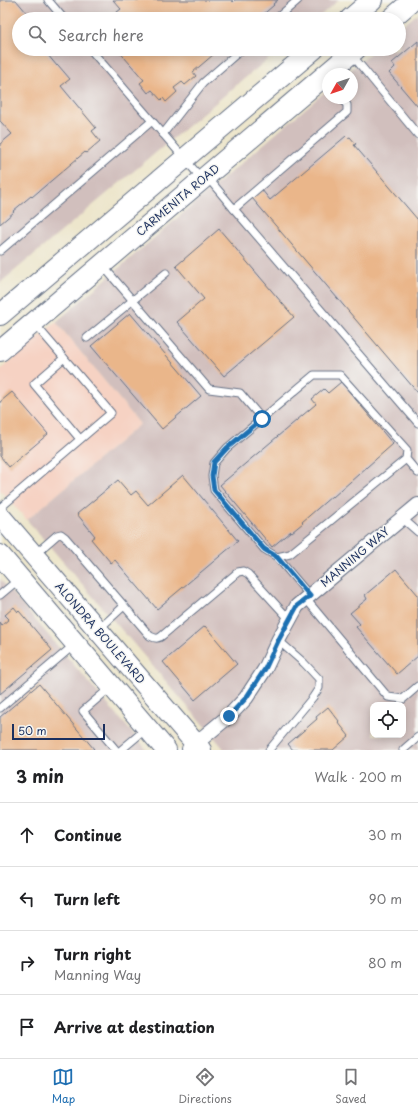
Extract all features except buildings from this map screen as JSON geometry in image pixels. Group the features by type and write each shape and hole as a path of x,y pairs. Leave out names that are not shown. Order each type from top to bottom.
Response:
{"main road":[{"path":"358,12 372,0"},
{"path":"399,12 413,0"},
{"path":"0,314 306,56"},
{"name":"CARMENITA ROAD","path":"337,68 348,56"},
{"name":"CARMENITA ROAD","path":"0,351 204,178 322,82"},
{"name":"ALONDRA BOULEVARD","path":"0,516 98,630 195,748"},
{"path":"0,555 166,750"}],"street":[{"name":"MANNING WAY","path":"195,748 246,698 265,669 297,606 418,505"}],"lane":[{"path":"48,0 58,12"},
{"path":"284,12 298,0"},
{"path":"96,56 184,159 234,208 418,423"},
{"path":"163,134 203,83 234,56"},
{"path":"357,56 418,135"},
{"path":"234,208 347,112 346,104"},
{"path":"0,251 152,121"},
{"path":"102,264 209,389 240,393 262,419"},
{"path":"87,338 166,273"},
{"path":"0,508 111,413 34,322"},
{"path":"64,358 34,384 80,439"},
{"path":"277,557 290,554 406,459 407,450 340,375 314,374 227,448 214,462 212,476 214,490 264,549 277,557 388,697 403,699 418,686"},
{"path":"406,459 418,473"},
{"path":"402,518 418,532"},
{"path":"34,555 57,535 61,534 65,536 150,636 154,638 159,638 238,572 243,571 248,574 290,620"},
{"path":"0,595 20,578"},
{"path":"98,630 124,606"},
{"path":"269,750 319,688 319,679 304,663 279,641"},
{"path":"0,708 76,644"},
{"path":"112,686 83,711 116,750"},
{"path":"121,750 148,728"},
{"path":"403,750 418,737"}],"shaded area":[{"path":"0,0 339,0 324,12 12,12 12,56 272,56 0,283"},
{"path":"418,13 418,750 225,750 27,520 140,424 56,322 322,94 322,104 358,104 358,68 353,68 367,56 406,56 406,23"},
{"path":"56,322 140,424 27,520 0,490 0,370"},
{"path":"0,579 147,750 0,750"}],"route":[{"path":"229,716 246,698 265,669 297,606 310,596 277,557 264,549 214,490 212,476 214,462 227,448 262,419"}]}
